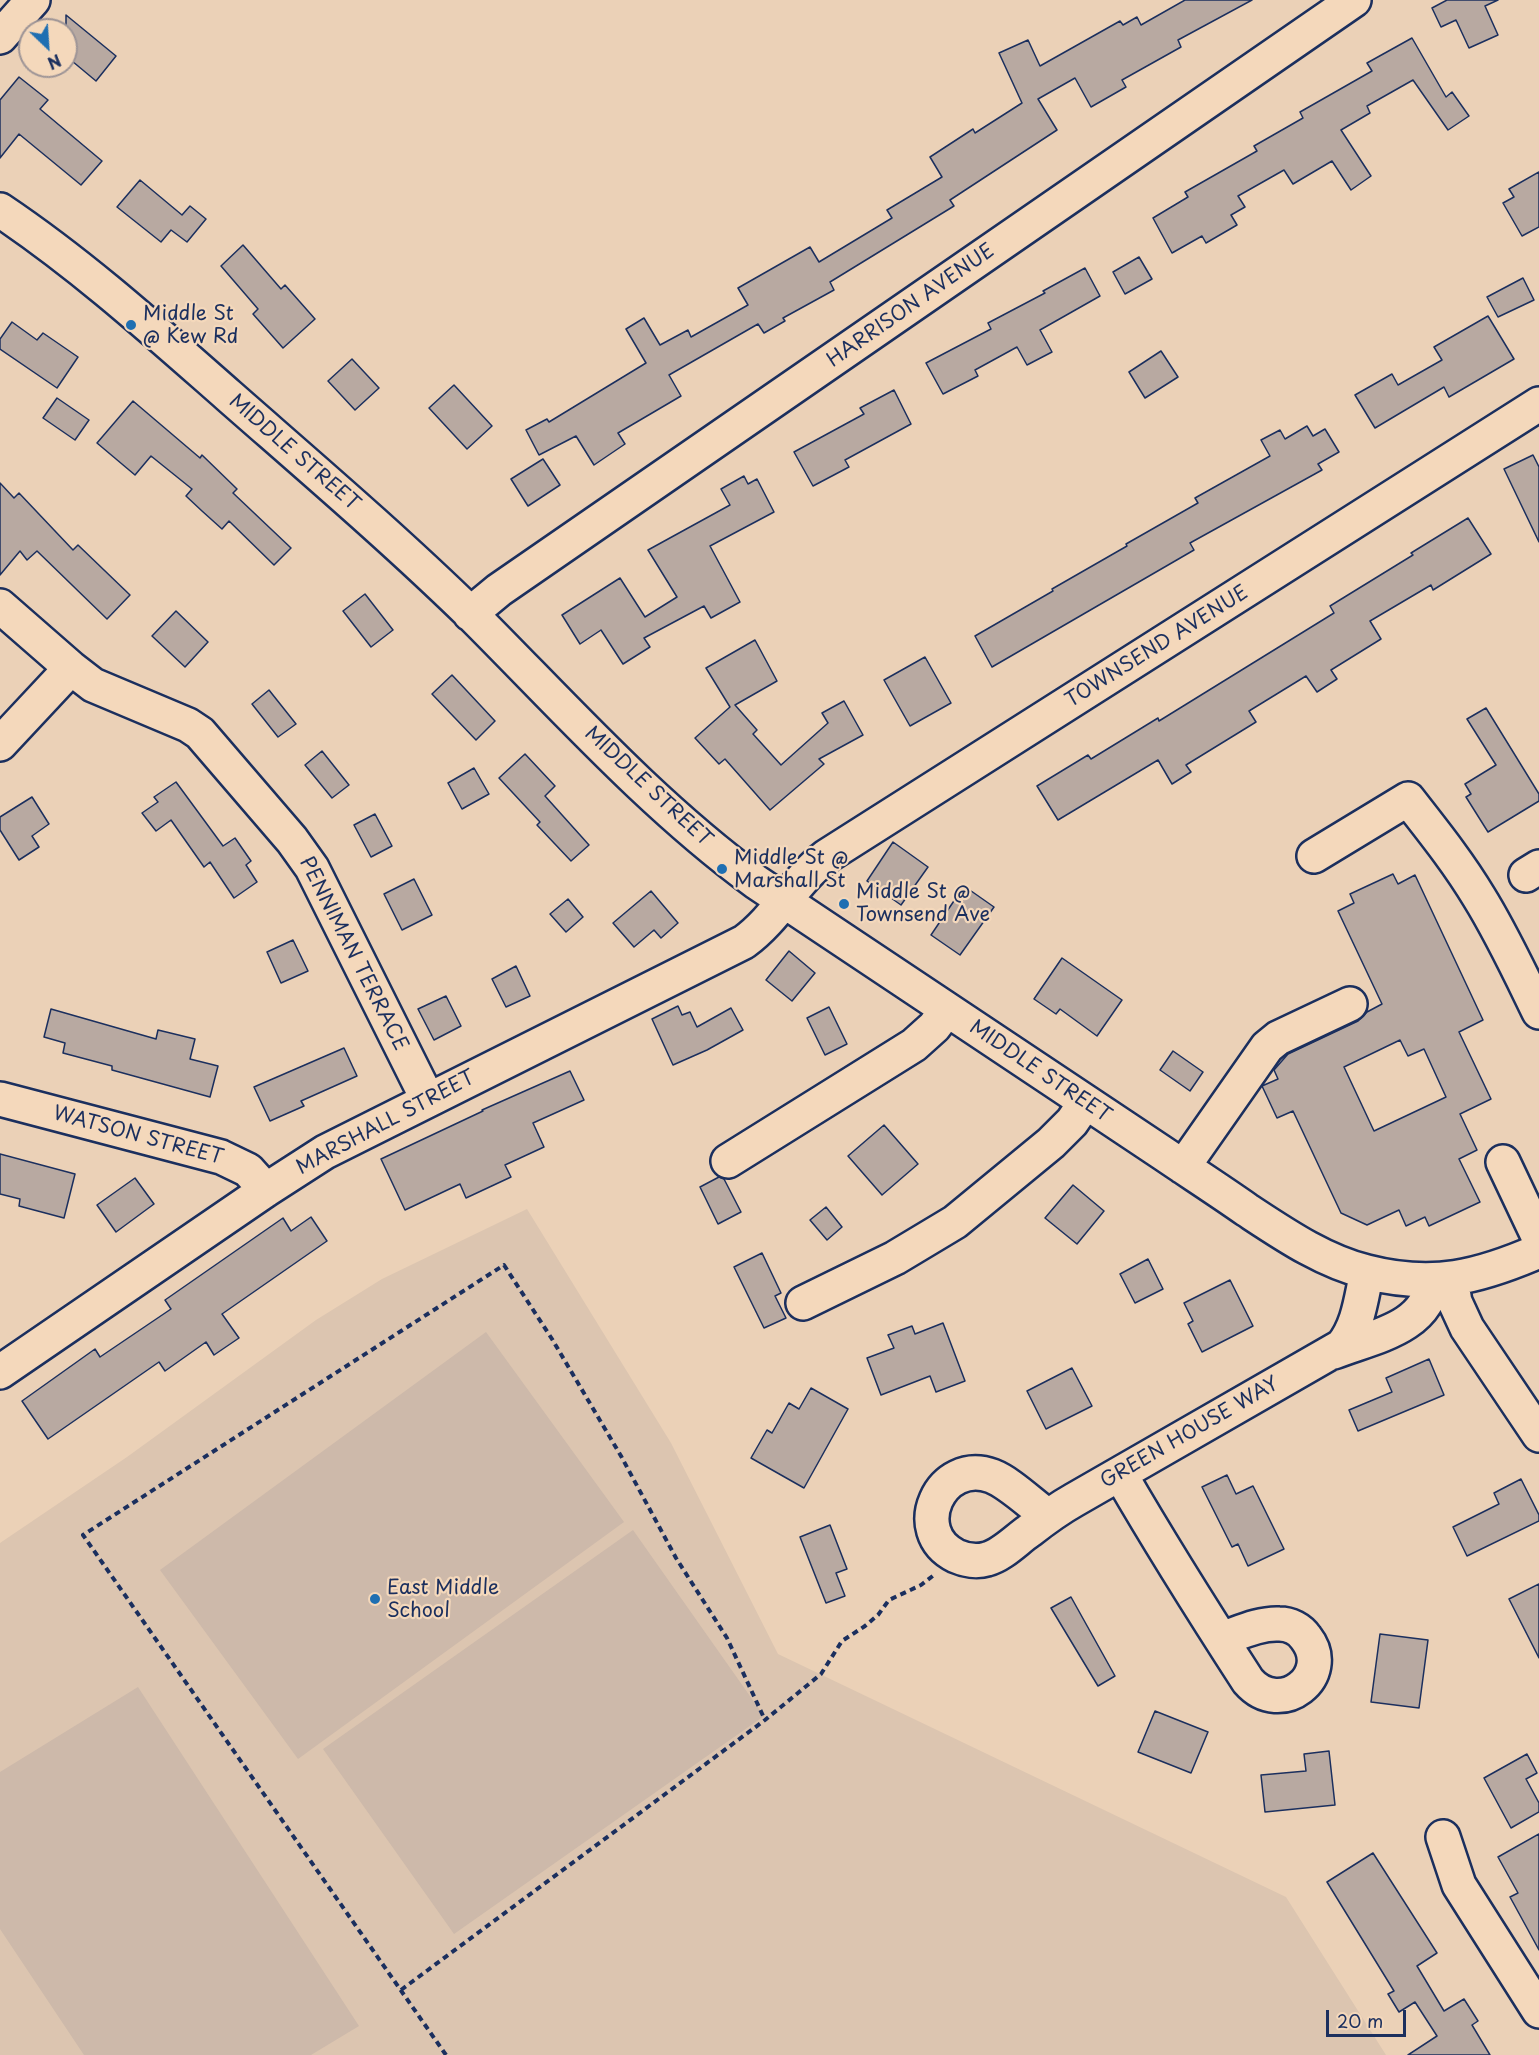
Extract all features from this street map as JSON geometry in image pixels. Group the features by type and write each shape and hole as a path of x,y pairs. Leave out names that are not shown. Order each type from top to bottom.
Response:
{"street":[{"path":"0,37 33,0"},
{"name":"HARRISON AVENUE","path":"470,614 499,590 1354,0"},
{"name":"MIDDLE STREET","path":"0,210 51,246 118,300 362,512 470,614 660,802 734,865 947,1010 1274,1228 1314,1252 1348,1266 1399,1278 1442,1280 1491,1271 1539,1251"},
{"name":"TOWNSEND AVENUE","path":"785,900 806,874 827,856 1539,404"},
{"name":"PENNIMAN TERRACE","path":"0,606 71,668 105,691 188,725 200,733 292,840 320,883 428,1100"},
{"path":"0,744 71,668"},
{"path":"1314,856 1408,799 1454,858 1480,898 1539,1012"},
{"name":"MARSHALL STREET","path":"0,1372 266,1190 343,1142 729,951 757,933 785,900"},
{"path":"1183,1167 1267,1047 1278,1038 1350,1004"},
{"path":"728,1161 914,1045 934,1027 947,1010"},
{"name":"WATSON STREET","path":"0,1099 221,1157 248,1170 266,1190"},
{"path":"803,1304 895,1258 955,1222 1051,1143 1072,1122 1085,1103"},
{"path":"1503,1162 1539,1238"},
{"path":"1334,1352 1342,1346 1353,1329 1367,1272"},
{"path":"1334,1352 1385,1334 1416,1315 1442,1280 1467,1328 1539,1435"},
{"name":"GREEN HOUSE WAY","path":"953,1554 969,1560 990,1558 1048,1516 1334,1352"},
{"path":"953,1554 937,1538 932,1517 934,1504 940,1491 946,1484 958,1477 972,1473 994,1477 1048,1516"},
{"path":"1120,1474 1157,1539 1221,1639"},
{"path":"1443,1837 1459,1885 1539,2011"}],"path":[{"path":"446,2055 83,1535 504,1265 552,1339 621,1456 676,1558 728,1638 765,1720"},
{"path":"401,1990 765,1720 821,1674 842,1641 878,1615 889,1600 921,1585 936,1573 953,1554"}],"shaded area":[{"name":"East Middle School","path":"527,1209 671,1443 778,1654 1286,1897 1386,2055 0,2055 0,1543 127,1457 316,1320 382,1279"},
{"path":"486,1332 624,1522 298,1759 160,1570"},
{"path":"633,1530 764,1716 454,1934 323,1749"},
{"path":"138,1687 359,2026 311,2055 84,2055 0,1929 0,1772"}],"building":[{"path":"1185,0 1252,0 1178,40 1181,47 1122,80 1126,87 1091,107 1075,78 1038,99 1057,130 950,200 954,206 830,282 834,290 783,318 785,321 764,333 758,324 669,375 681,396 618,433 625,444 594,465 576,436 539,455 526,430 547,419 549,422 646,363 626,329 644,318 660,345 688,330 691,337 748,305 738,288 810,247 819,262 892,218 887,210 942,177 930,157 973,129 975,133 1022,103 999,53 1028,40 1040,66 1120,21 1123,25 1137,17 1141,25"},
{"path":"1447,0 1498,0 1485,6 1498,35 1469,48 1456,20 1441,27 1432,8"},
{"path":"78,25 116,56 96,81 78,66"},
{"path":"1412,38 1446,97 1452,92 1469,116 1448,130 1413,80 1367,106 1370,113 1341,130 1371,176 1351,190 1332,161 1293,184 1284,170 1238,196 1245,207 1231,215 1237,225 1206,243 1202,236 1172,253 1153,218 1188,197 1185,192 1257,151 1254,146 1303,118 1300,112 1372,71 1367,63"},
{"path":"20,78 48,100 40,109 102,161 81,185 19,134 0,158 0,100"},
{"path":"1539,172 1539,227 1522,236 1503,203 1514,197 1509,189"},
{"path":"140,180 182,215 190,206 206,219 187,242 171,230 161,242 117,207"},
{"path":"243,245 281,289 285,285 315,319 283,348 253,314 258,309 221,266"},
{"path":"1139,257 1152,279 1125,294 1113,272"},
{"path":"1085,268 1100,296 1040,330 1052,352 1027,365 1017,347 975,370 978,376 943,394 926,363 991,329 988,323 1045,293 1043,291"},
{"path":"1523,278 1534,300 1498,317 1487,297"},
{"path":"1488,316 1514,359 1449,397 1444,387 1375,428 1355,395 1392,374 1398,385 1442,360 1434,347"},
{"path":"12,322 37,340 43,333 78,357 57,388 0,349 0,339"},
{"path":"1161,351 1178,377 1145,398 1129,372"},
{"path":"352,359 379,388 355,410 328,381"},
{"path":"454,385 492,426 467,449 429,408"},
{"path":"894,390 911,424 845,460 849,467 813,486 794,452 864,414 860,408"},
{"path":"57,398 89,420 75,440 43,418"},
{"path":"133,401 200,458 202,455 237,489 233,493 291,548 274,565 229,521 222,529 186,496 192,489 151,456 135,475 97,443"},
{"path":"1307,426 1313,436 1325,429 1339,452 1318,464 1322,470 1190,543 1194,550 992,667 975,636 1198,503 1195,498 1270,456 1261,440 1280,430 1285,439"},
{"path":"1533,455 1539,467 1539,542 1504,469"},
{"path":"543,459 560,485 528,506 511,479"},
{"path":"744,476 748,484 757,479 774,512 710,546 740,602 711,618 704,606 644,638 650,647 623,664 601,630 580,644 562,615 620,578 645,617 677,597 648,550 730,505 721,489"},
{"path":"0,483 14,498 19,493 73,550 78,545 130,595 107,619 37,551 27,560 20,551 0,575"},
{"path":"1468,518 1491,554 1433,590 1431,585 1370,621 1381,639 1331,670 1337,679 1317,692 1306,676 1249,711 1256,722 1186,765 1191,772 1172,784 1158,760 1058,820 1037,786 1088,755 1091,759 1158,718 1159,721 1334,613 1330,606"},
{"path":"365,594 393,630 371,647 343,611"},
{"path":"176,611 208,642 185,667 152,636"},
{"path":"755,640 777,681 735,705 757,730 753,734 781,765 828,723 822,713 844,701 863,735 819,759 824,764 770,810 725,759 719,764 695,738 730,707 706,668"},
{"path":"925,657 951,703 910,726 884,680"},
{"path":"452,675 495,721 476,740 432,694"},
{"path":"269,690 296,724 278,737 252,704"},
{"path":"1486,708 1539,794 1539,801 1488,832 1466,797 1471,794 1465,784 1496,765 1467,719"},
{"path":"322,751 349,785 332,798 305,765"},
{"path":"525,754 555,786 545,796 589,845 571,861 537,825 540,822 499,778"},
{"path":"474,768 489,794 462,809 448,783"},
{"path":"176,782 223,846 235,838 251,861 246,865 257,882 234,898 210,862 204,867 171,820 156,831 142,813 158,802 154,797"},
{"path":"32,797 49,824 32,836 39,847 19,860 0,830 0,817"},
{"path":"375,814 392,846 371,857 354,825"},
{"path":"893,842 928,867 901,905 867,881"},
{"path":"1393,874 1398,884 1415,875 1483,1020 1459,1032 1491,1099 1460,1114 1477,1150 1459,1159 1480,1202 1429,1226 1425,1217 1406,1226 1399,1210 1367,1225 1341,1213 1293,1111 1277,1118 1262,1086 1278,1079 1274,1070 1288,1054 1358,1021 1367,1012 1382,1004 1338,911 1354,903 1350,894","holes":["1400,1040 1408,1056 1424,1049 1446,1097 1374,1131 1344,1067"]},
{"path":"414,879 432,915 402,930 384,894"},
{"path":"964,886 994,907 960,955 931,935"},
{"path":"651,891 678,923 661,938 654,930 634,947 613,923"},
{"path":"568,899 583,917 566,932 550,914"},
{"path":"293,940 308,971 281,983 267,952"},
{"path":"789,951 815,973 792,1001 766,980"},
{"path":"1062,958 1122,1000 1097,1036 1060,1009 1056,1014 1034,999"},
{"path":"516,966 530,996 506,1007 492,979"},
{"path":"446,996 461,1026 434,1040 418,1009"},
{"path":"678,1006 682,1015 690,1012 697,1027 731,1008 743,1030 673,1065 652,1019"},
{"path":"829,1007 847,1044 825,1055 807,1018"},
{"path":"51,1009 156,1039 158,1030 195,1039 190,1059 218,1066 210,1097 112,1070 112,1066 63,1053 65,1043 44,1037"},
{"path":"344,1048 357,1076 301,1101 304,1106 270,1121 254,1087"},
{"path":"1173,1051 1203,1072 1190,1091 1160,1070"},
{"path":"570,1071 584,1100 533,1123 544,1147 505,1165 511,1177 466,1198 460,1184 405,1210 381,1159"},
{"path":"884,1125 918,1164 882,1195 848,1156"},
{"path":"0,1154 75,1174 64,1218 19,1206 20,1199 0,1194"},
{"path":"719,1177 724,1179 741,1212 718,1224 700,1187"},
{"path":"135,1178 154,1204 116,1232 97,1205"},
{"path":"1073,1185 1104,1211 1077,1244 1045,1218"},
{"path":"826,1207 842,1227 827,1240 810,1220"},
{"path":"311,1217 327,1241 222,1314 239,1338 214,1355 206,1342 165,1371 159,1362 48,1439 22,1401 95,1349 100,1357 171,1309 165,1300 283,1218 291,1231"},
{"path":"762,1253 781,1293 775,1296 786,1318 764,1328 734,1267"},
{"path":"1148,1259 1163,1289 1135,1303 1120,1274"},
{"path":"1230,1280 1253,1326 1202,1352 1188,1324 1193,1321 1184,1303"},
{"path":"943,1323 965,1381 936,1392 930,1376 881,1395 867,1358 894,1348 888,1335 912,1326 915,1334"},
{"path":"1429,1359 1444,1395 1358,1431 1349,1410 1392,1392 1386,1378"},
{"path":"1072,1368 1092,1406 1046,1429 1027,1391"},
{"path":"811,1388 848,1409 804,1488 751,1458 767,1430 772,1433 789,1403 799,1409"},
{"path":"1227,1475 1236,1494 1253,1486 1284,1549 1248,1566 1238,1544 1232,1547 1202,1487"},
{"path":"1521,1479 1539,1515 1539,1521 1467,1556 1453,1527 1499,1504 1494,1493"},
{"path":"830,1525 847,1569 836,1573 845,1596 826,1603 800,1537"},
{"path":"1539,1584 1539,1658 1509,1599"},
{"path":"1071,1597 1115,1676 1098,1686 1051,1608"},
{"path":"1380,1634 1428,1640 1419,1708 1371,1702"},
{"path":"1155,1711 1208,1732 1191,1773 1138,1752"},
{"path":"1329,1751 1335,1805 1265,1812 1261,1775 1306,1771 1304,1754"},
{"path":"1527,1754 1537,1773 1526,1779 1539,1803 1539,1812 1511,1828 1484,1778"},
{"path":"1539,1834 1539,1950 1510,1897 1518,1893 1498,1857"},
{"path":"1373,1853 1437,1953 1417,1966 1444,2011 1464,1999 1478,2021 1472,2025 1490,2055 1408,2055 1437,2036 1415,2002 1399,2012 1388,1994 1394,1991 1327,1882"}],"place":[{"name":"Middle St @ Kew Rd","path":"131,325"},
{"name":"Middle St @ Marshall St","path":"722,869"},
{"name":"Middle St @ Townsend Ave","path":"844,904"},
{"name":"East Middle School","path":"375,1599"}]}
